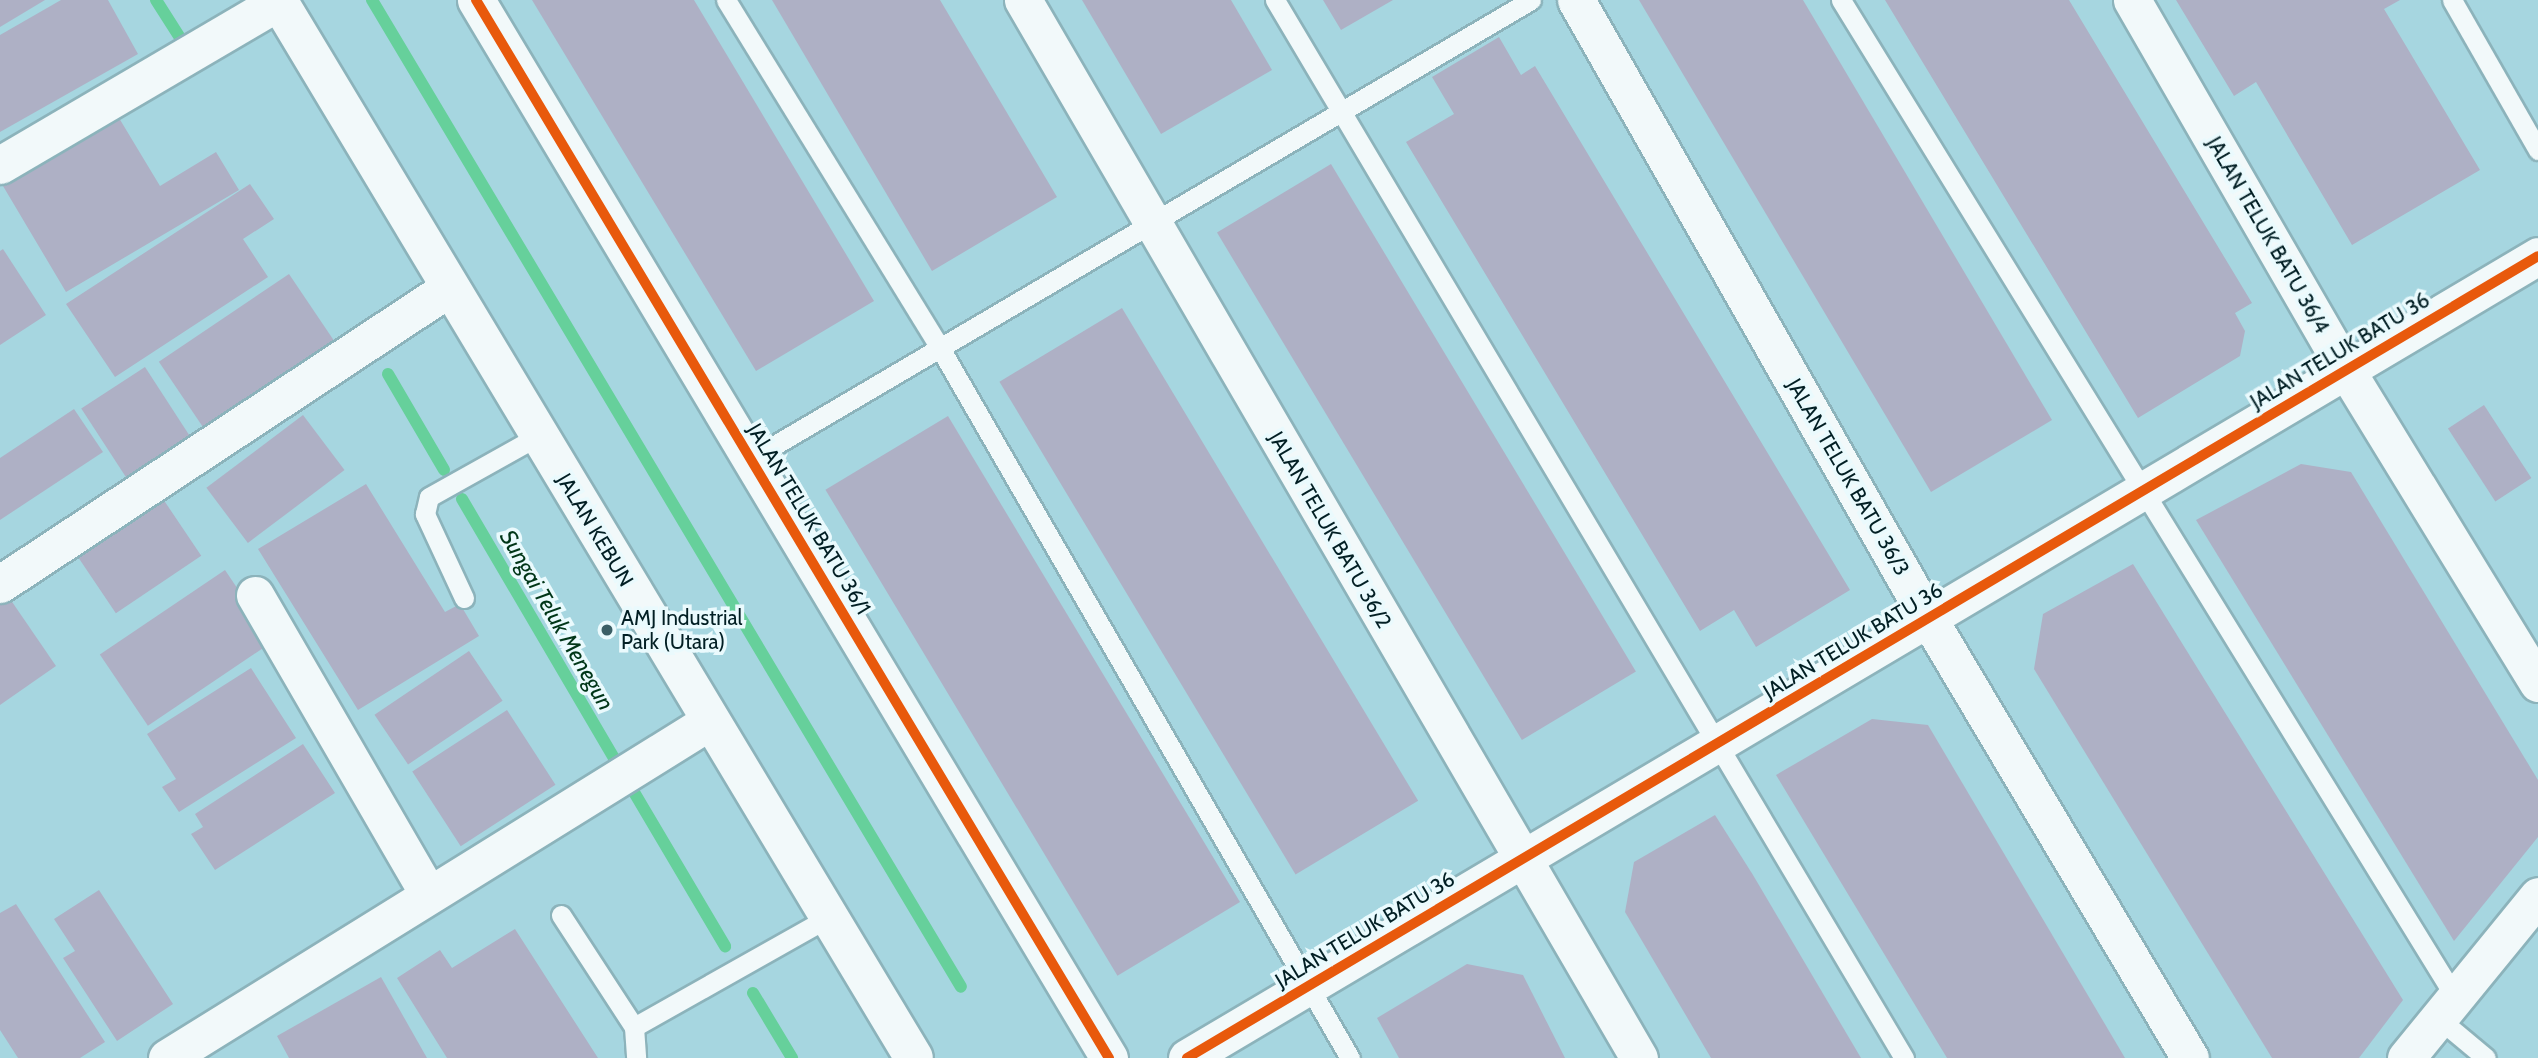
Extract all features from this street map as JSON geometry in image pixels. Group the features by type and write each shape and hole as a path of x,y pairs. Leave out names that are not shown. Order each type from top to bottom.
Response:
{"main road":[{"name":"JALAN KEBUN","path":"279,1 914,1058"}],"street":[{"name":"JALAN TELUK BATU 36/1","path":"476,0 1110,1058"},
{"name":"JALAN TELUK BATU 36/2","path":"1023,0 1521,860 1639,1058"},
{"name":"JALAN TELUK BATU 36/3","path":"1576,0 1928,618 2190,1058"},
{"name":"JALAN TELUK BATU 36/4","path":"2132,0 2346,370 2538,683"},
{"path":"0,165 279,1"},
{"name":"JALAN TELUK BATU 36","path":"1187,1058 2538,256"},
{"path":"0,584 449,288"},
{"path":"255,595 428,894"},
{"path":"167,1058 710,721"},
{"path":"2406,1058 2538,896"}],"lane":[{"path":"726,0 940,348 1350,1058"},
{"path":"1275,0 1713,745 1904,1058"},
{"path":"751,459 1531,0"},
{"path":"1841,0 2140,492 2447,1008 2486,1058"},
{"path":"2452,0 2538,150"},
{"path":"464,598 425,514 429,497 538,436"},
{"path":"561,915 634,1027 636,1058"},
{"path":"634,1027 829,917"}],"building":[{"path":"0,0 45,0 0,27"},
{"path":"61,0 108,0 138,54 0,132 0,35"},
{"path":"532,0 694,0 874,301 756,371"},
{"path":"772,0 940,0 1057,197 932,271"},
{"path":"1082,0 1231,0 1272,70 1161,134"},
{"path":"1323,0 1393,0 1341,30"},
{"path":"1639,0 1803,0 2052,420 1931,492"},
{"path":"1885,0 2069,0 2252,303 2235,313 2245,331 2240,356 2138,418"},
{"path":"2176,0 2400,0 2384,9 2480,170 2352,245 2256,82 2234,96"},
{"path":"1499,37 1521,75 1535,66 1850,590 1756,647 1734,610 1700,631 1406,142 1454,114 1432,77"},
{"path":"119,118 160,186 216,152 239,190 66,292 3,186"},
{"path":"1331,164 1636,671 1522,740 1217,233"},
{"path":"250,184 274,219 243,239 268,277 115,377 66,304"},
{"path":"3,249 46,315 0,345 0,251"},
{"path":"289,274 335,343 205,431 159,362"},
{"path":"1122,308 1418,801 1296,875 999,382"},
{"path":"145,367 192,440 129,481 81,408"},
{"path":"2484,405 2531,478 2495,501 2448,428"},
{"path":"74,409 103,452 0,520 0,458"},
{"path":"303,415 345,470 248,543 206,488"},
{"path":"948,416 1240,902 1117,976 825,490"},
{"path":"2301,464 2351,472 2538,780 2538,837 2454,941 2196,520"},
{"path":"366,484 445,612 460,604 479,636 358,710 258,549"},
{"path":"161,496 201,556 116,613 76,554"},
{"path":"2133,564 2403,1000 2359,1058 2272,1058 2034,669 2043,614"},
{"path":"225,570 273,641 148,726 100,654"},
{"path":"6,593 56,666 0,705 0,597"},
{"path":"469,651 503,701 408,764 374,715"},
{"path":"251,668 296,738 179,812 162,787 176,779 147,734"},
{"path":"507,710 555,785 461,846 412,772"},
{"path":"1872,719 1928,725 2125,1058 1947,1058 1776,775"},
{"path":"303,744 335,793 215,870 191,834 203,827 195,814"},
{"path":"1715,815 1861,1058 1711,1058 1625,912 1634,862"},
{"path":"99,890 173,1004 117,1041 63,958 75,951 54,919"},
{"path":"16,904 105,1042 80,1058 18,1058 0,1030 0,913"},
{"path":"515,929 598,1058 447,1058 397,978 440,950 452,968"},
{"path":"1467,964 1523,975 1565,1058 1399,1058 1377,1018"},
{"path":"381,977 427,1058 289,1058 277,1036"}],"waterway":[{"name":"Sungai Teluk Menegun","path":"156,0 184,44"},
{"path":"372,0 961,987"},
{"name":"Sungai Teluk Menegun","path":"388,374 444,470"},
{"name":"Sungai Teluk Menegun","path":"462,499 616,761"},
{"name":"Sungai Teluk Menegun","path":"628,782 725,946"},
{"name":"Sungai Teluk Menegun","path":"753,993 792,1058"}],"cycle path":[{"path":"476,0 1109,1058"},
{"path":"1187,1058 2538,256"}],"place":[{"name":"AMJ Industrial Park (Utara)","path":"607,630"}]}
